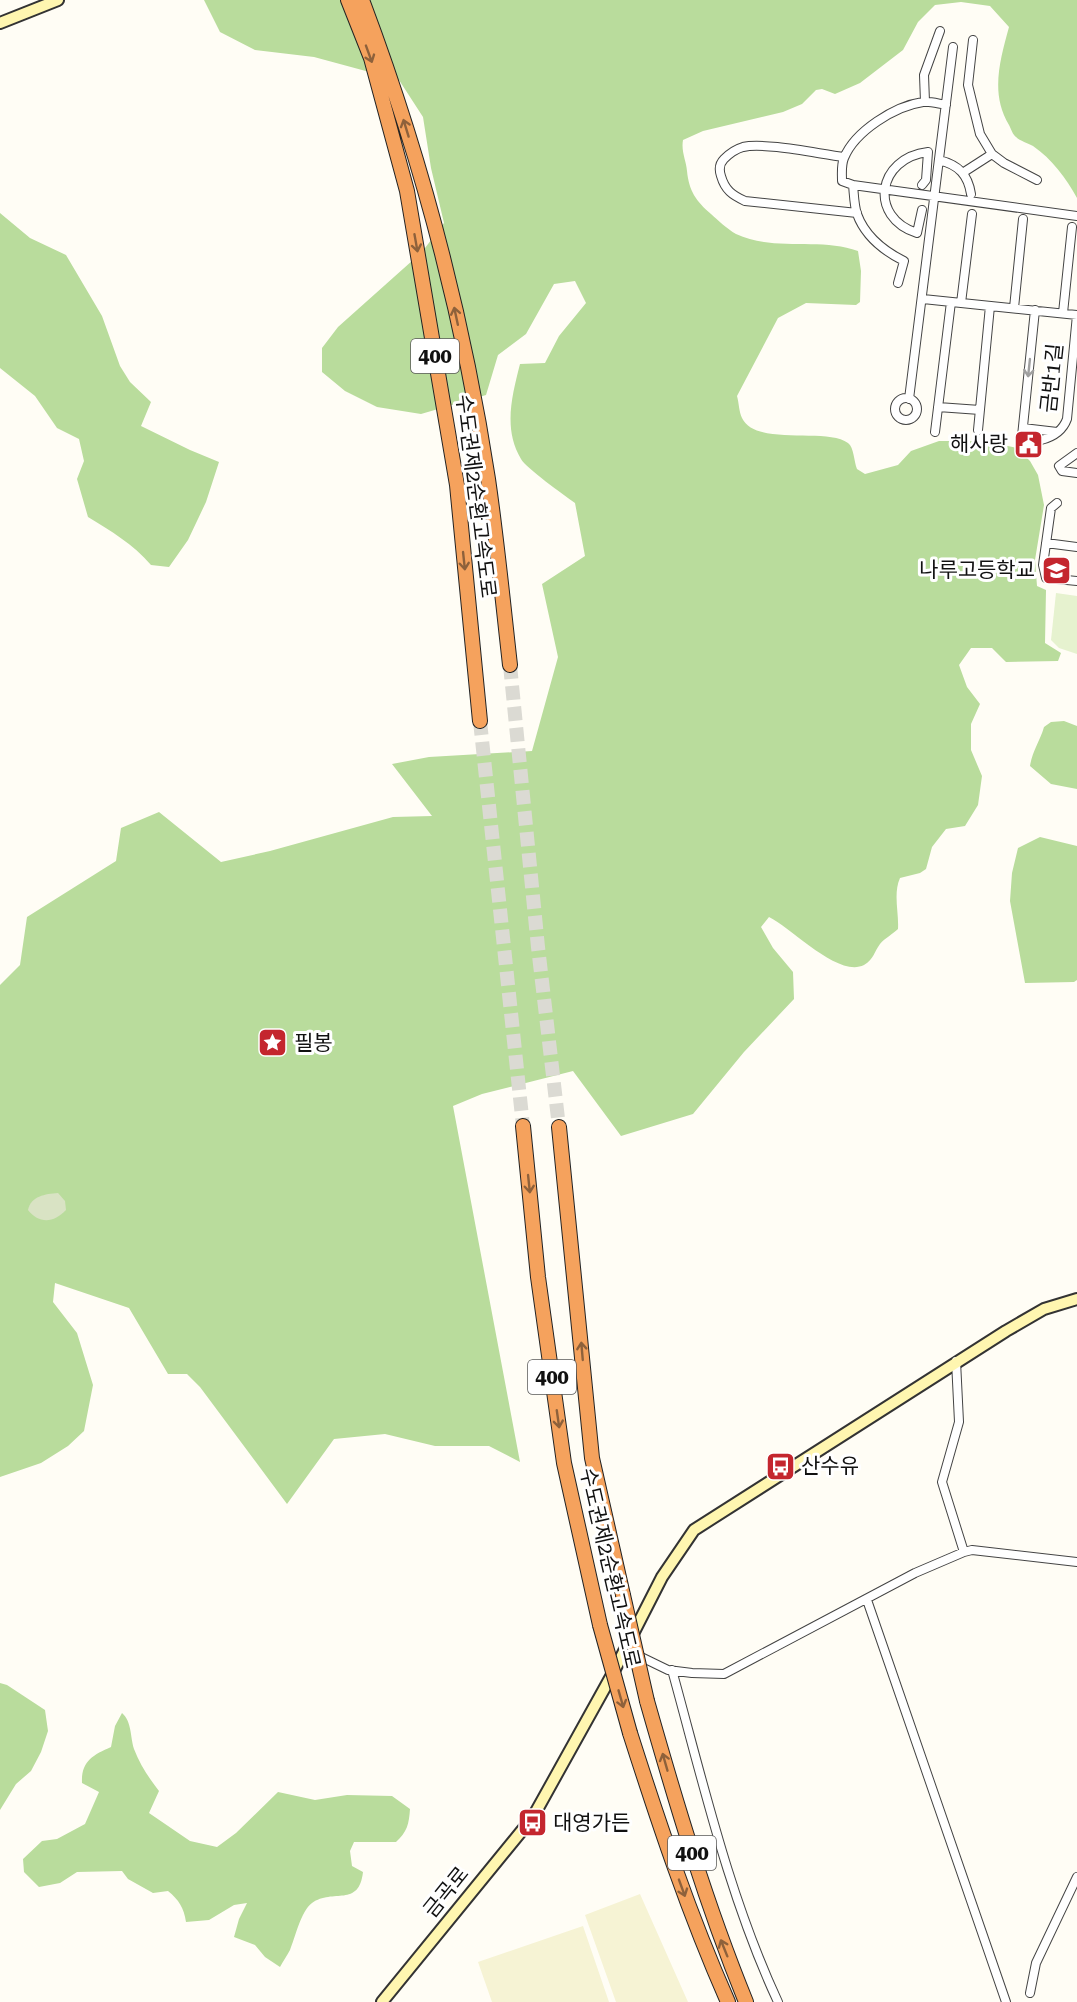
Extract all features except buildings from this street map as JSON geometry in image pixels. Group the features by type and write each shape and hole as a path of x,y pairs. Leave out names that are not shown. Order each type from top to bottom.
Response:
{"highway":[{"name":"수도권제2순환고속도로","path":"348,0 371,58 407,191 457,485 480,721"},
{"name":"수도권제2순환고속도로","path":"363,0 386,63 419,169 453,300 475,404 487,477 510,664"},
{"name":"수도권제2순환고속도로","path":"523,1126 538,1277 564,1463 600,1625 630,1733 660,1828 694,1922 728,2002"},
{"name":"수도권제2순환고속도로","path":"559,1127 592,1458 648,1701 681,1820 715,1926 746,2002"}],"street":[{"path":"0,23 58,0"},
{"path":"925,102 924,75 940,31"},
{"path":"973,39 968,85 980,134 992,154 1037,180"},
{"path":"909,399 953,47"},
{"path":"946,105 925,102 901,108 880,119 865,132 844,157 841,170 843,181 853,185 1077,216"},
{"path":"844,157 758,146 741,147 721,163 719,171 730,195 745,201 857,213"},
{"path":"922,185 926,180 928,152 915,154 902,160 887,177 884,189 891,213 897,223 907,230 917,233 922,210"},
{"path":"964,172 992,154"},
{"path":"939,160 950,163 964,172 972,194"},
{"path":"853,185 857,213 866,231 889,254 904,261 898,283"},
{"path":"961,303 972,214"},
{"path":"1014,308 1023,219"},
{"name":"금반1길","path":"1064,313 1072,227"},
{"name":"금반1길","path":"923,299 990,306 1014,308 1035,310 1064,313 1077,315 1067,419 1064,428 1057,432 1022,432 1035,310"},
{"path":"936,432 951,302"},
{"path":"978,430 990,306"},
{"path":"938,407 980,410"},
{"path":"1041,440 1057,432"},
{"path":"1077,453 1059,466 1062,471 1077,473"},
{"path":"1057,503 1050,508 1043,566 1046,578 1077,581"},
{"path":"1046,543 1077,547"},
{"name":"금곡로","path":"382,2002 533,1817 626,1649 662,1576 694,1530 956,1361 1044,1309 1077,1299"},
{"path":"956,1361 959,1422 942,1482 964,1552"},
{"path":"626,1649 672,1670 724,1674 915,1573 964,1552 972,1550 1077,1562"},
{"path":"867,1600 1006,2002"},
{"path":"672,1670 719,1840 756,1956 778,2002"},
{"path":"1030,1993 1036,1963 1077,1877"}],"shaded area":[{"path":"640,1894 688,2002 616,2002 585,1915"},
{"path":"583,1926 609,2002 492,2002 478,1962"}],"green space":[{"path":"204,0 1077,0 1077,198 1063,176 1046,157 1033,146 1015,136 1003,113 998,77 1009,27 990,6 961,2 935,5 918,22 903,50 860,83 835,94 822,89 816,90 802,104 783,112 703,131 683,140 689,184 694,195 706,209 736,234 766,242 828,245 858,251 861,271 860,302 856,305 806,303 778,318 737,396 742,418 750,427 761,432 824,436 848,443 853,451 857,469 865,474 898,465 911,451 939,441 985,441 1017,448 1030,461 1038,475 1044,505 1035,560 1037,586 1046,590 1045,643 1061,653 1058,661 1006,662 992,648 971,648 959,665 967,687 980,704 971,724 971,750 982,776 978,805 965,826 946,829 932,847 926,869 920,873 900,878 897,897 898,929 882,942 872,958 864,965 853,967 841,965 815,950 769,917 761,927 773,948 793,972 794,999 744,1052 693,1114 621,1136 573,1071 482,1094 453,1106 520,1462 489,1446 435,1446 385,1434 334,1439 287,1504 200,1387 187,1374 168,1374 129,1308 55,1283 53,1302 77,1333 93,1385 84,1431 68,1446 41,1463 0,1477 0,985 20,965 27,917 116,861 121,828 159,812 221,862 393,817 432,816 392,764 429,757 532,751 558,657 542,584 585,556 575,503 530,469 515,448 511,424 512,400 520,364 545,363 559,336 586,303 575,281 554,284 526,334 498,355 486,395 421,414 377,407 345,391 322,372 322,348 338,327 422,252 444,223 431,168 423,117 399,80 314,57 255,50 220,32"},
{"path":"0,213 30,238 66,255 102,316 120,366 130,382 151,402 141,426 219,462 206,502 188,540 169,567 151,565 129,544 88,517 77,479 84,461 79,439 57,428 35,396 0,368"},
{"path":"1056,593 1077,596 1077,654 1059,648 1051,640"},
{"path":"1064,721 1077,726 1077,789 1051,784 1030,766 1044,727 1051,722"},
{"path":"1040,837 1077,846 1077,980 1074,982 1025,983 1010,901 1012,873 1018,848"},
{"path":"58,1193 65,1201 66,1210 57,1217 42,1220 28,1210 35,1199"},
{"path":"0,1683 7,1685 45,1710 48,1731 31,1771 16,1784 0,1810"},
{"path":"122,1713 129,1725 139,1760 159,1791 149,1813 190,1841 217,1847 236,1833 278,1792 315,1800 347,1795 392,1796 410,1809 407,1827 396,1842 354,1842 350,1851 352,1866 363,1872 361,1883 351,1894 320,1899 308,1907 290,1950 280,1967 265,1957 255,1945 234,1937 247,1903 234,1905 209,1920 186,1922 180,1905 168,1891 153,1893 128,1879 122,1871 77,1872 60,1883 39,1887 24,1872 23,1859 42,1841 57,1839 85,1824 99,1792 82,1783 84,1769 89,1760 111,1747 115,1726"}],"tunnel":[{"path":"510,665 538,947 559,1127"},
{"path":"480,721 523,1126"}],"place":[{"name":"해사랑","path":"1029,444"},
{"name":"나루고등학교","path":"1056,570"},
{"name":"필봉","path":"273,1043"},
{"name":"산수유","path":"780,1466"},
{"name":"대영가든","path":"532,1823"}]}
